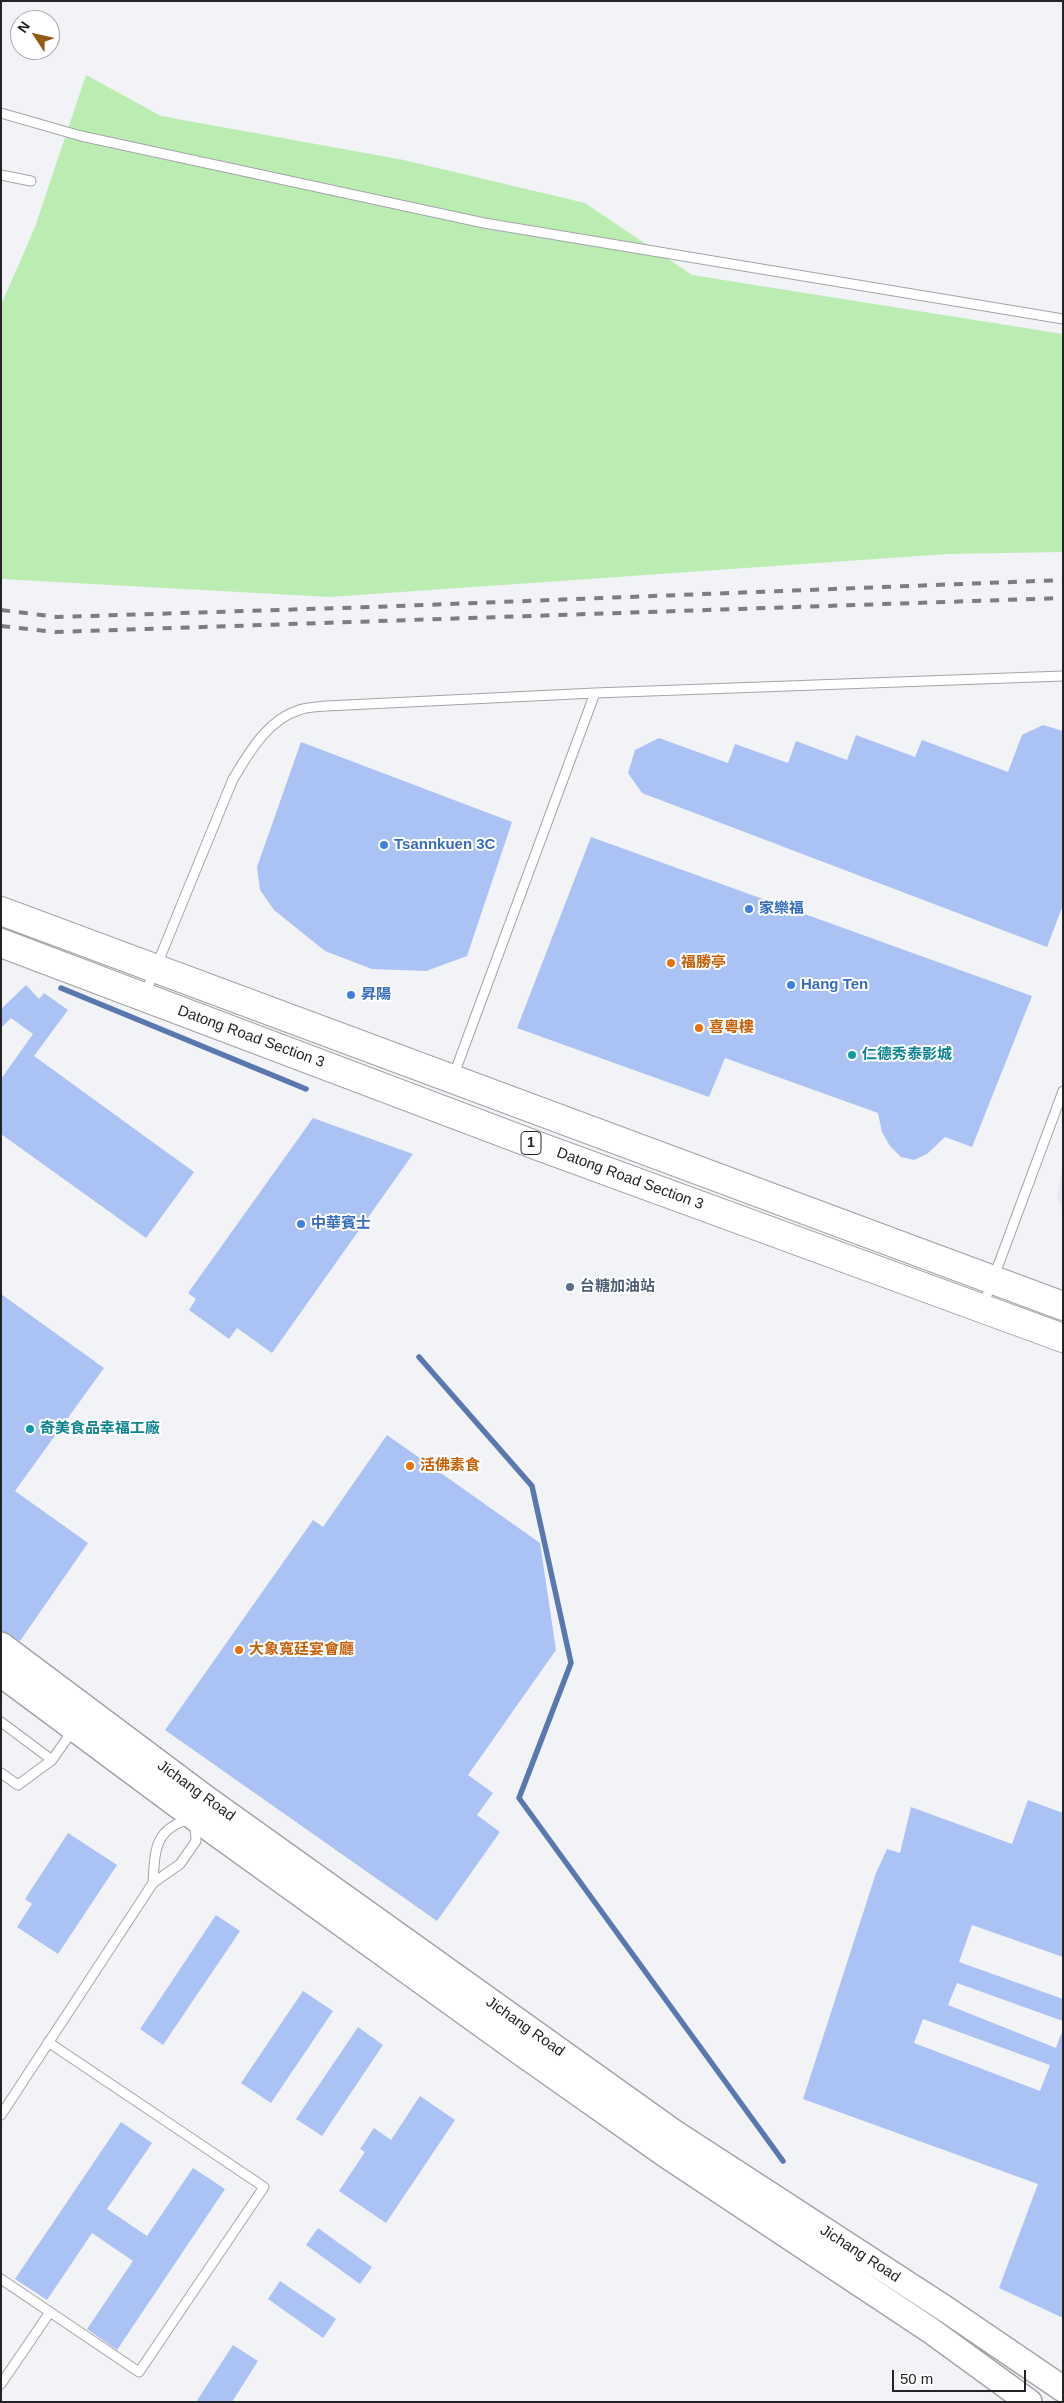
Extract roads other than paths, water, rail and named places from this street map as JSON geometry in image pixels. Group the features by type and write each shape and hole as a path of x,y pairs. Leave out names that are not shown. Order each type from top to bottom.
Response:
{"main road":[{"name":"1","path":"1,911 1063,1306"},
{"name":"Datong Road Section 3","path":"1,943 538,1146 1063,1338"}],"street":[{"name":"Jichang Road","path":"1,1645 81,1719 665,2154 930,2330 1029,2402"},
{"name":"Jichang Road","path":"1,1674 81,1719"},
{"name":"Jichang Road","path":"201,1809 673,2132 944,2308 1063,2389"}],"lane":[{"path":"1,113 81,136 484,223 1063,318"},
{"path":"1,174 31,181"},
{"path":"144,997 233,779 252,749 272,725 298,710 326,706 595,693 1063,676"},
{"path":"452,1078 595,693"},
{"path":"982,1309 1063,1091"},
{"path":"1,1773 18,1785 52,1760 81,1719"},
{"path":"1,1722 52,1760"},
{"path":"152,1883 156,1847 172,1824 201,1809"},
{"path":"1,2115 152,1883 180,1864 196,1841 201,1809"},
{"path":"1,2279 139,2372 264,2186 48,2042"},
{"path":"1,2384 50,2312"}],"waterway":[{"path":"61,988 306,1089"},
{"path":"419,1357 532,1486 571,1663 519,1798 783,2161"}],"railway":[{"path":"1,610 57,617 372,607 1063,580"},
{"path":"1,626 55,632 1063,598"}],"place":[{"name":"Tsannkuen 3C","path":"384,845"},
{"name":"家樂福","path":"749,909"},
{"name":"福勝亭","path":"671,963"},
{"name":"Hang Ten","path":"791,985"},
{"name":"昇陽","path":"351,995"},
{"name":"喜粵樓","path":"699,1028"},
{"name":"仁德秀泰影城","path":"852,1055"},
{"name":"中華賓士","path":"301,1224"},
{"name":"台糖加油站","path":"570,1287"},
{"name":"奇美食品幸福工廠","path":"30,1429"},
{"name":"活佛素食","path":"410,1466"},
{"name":"大象寬廷宴會廳","path":"239,1650"}]}
